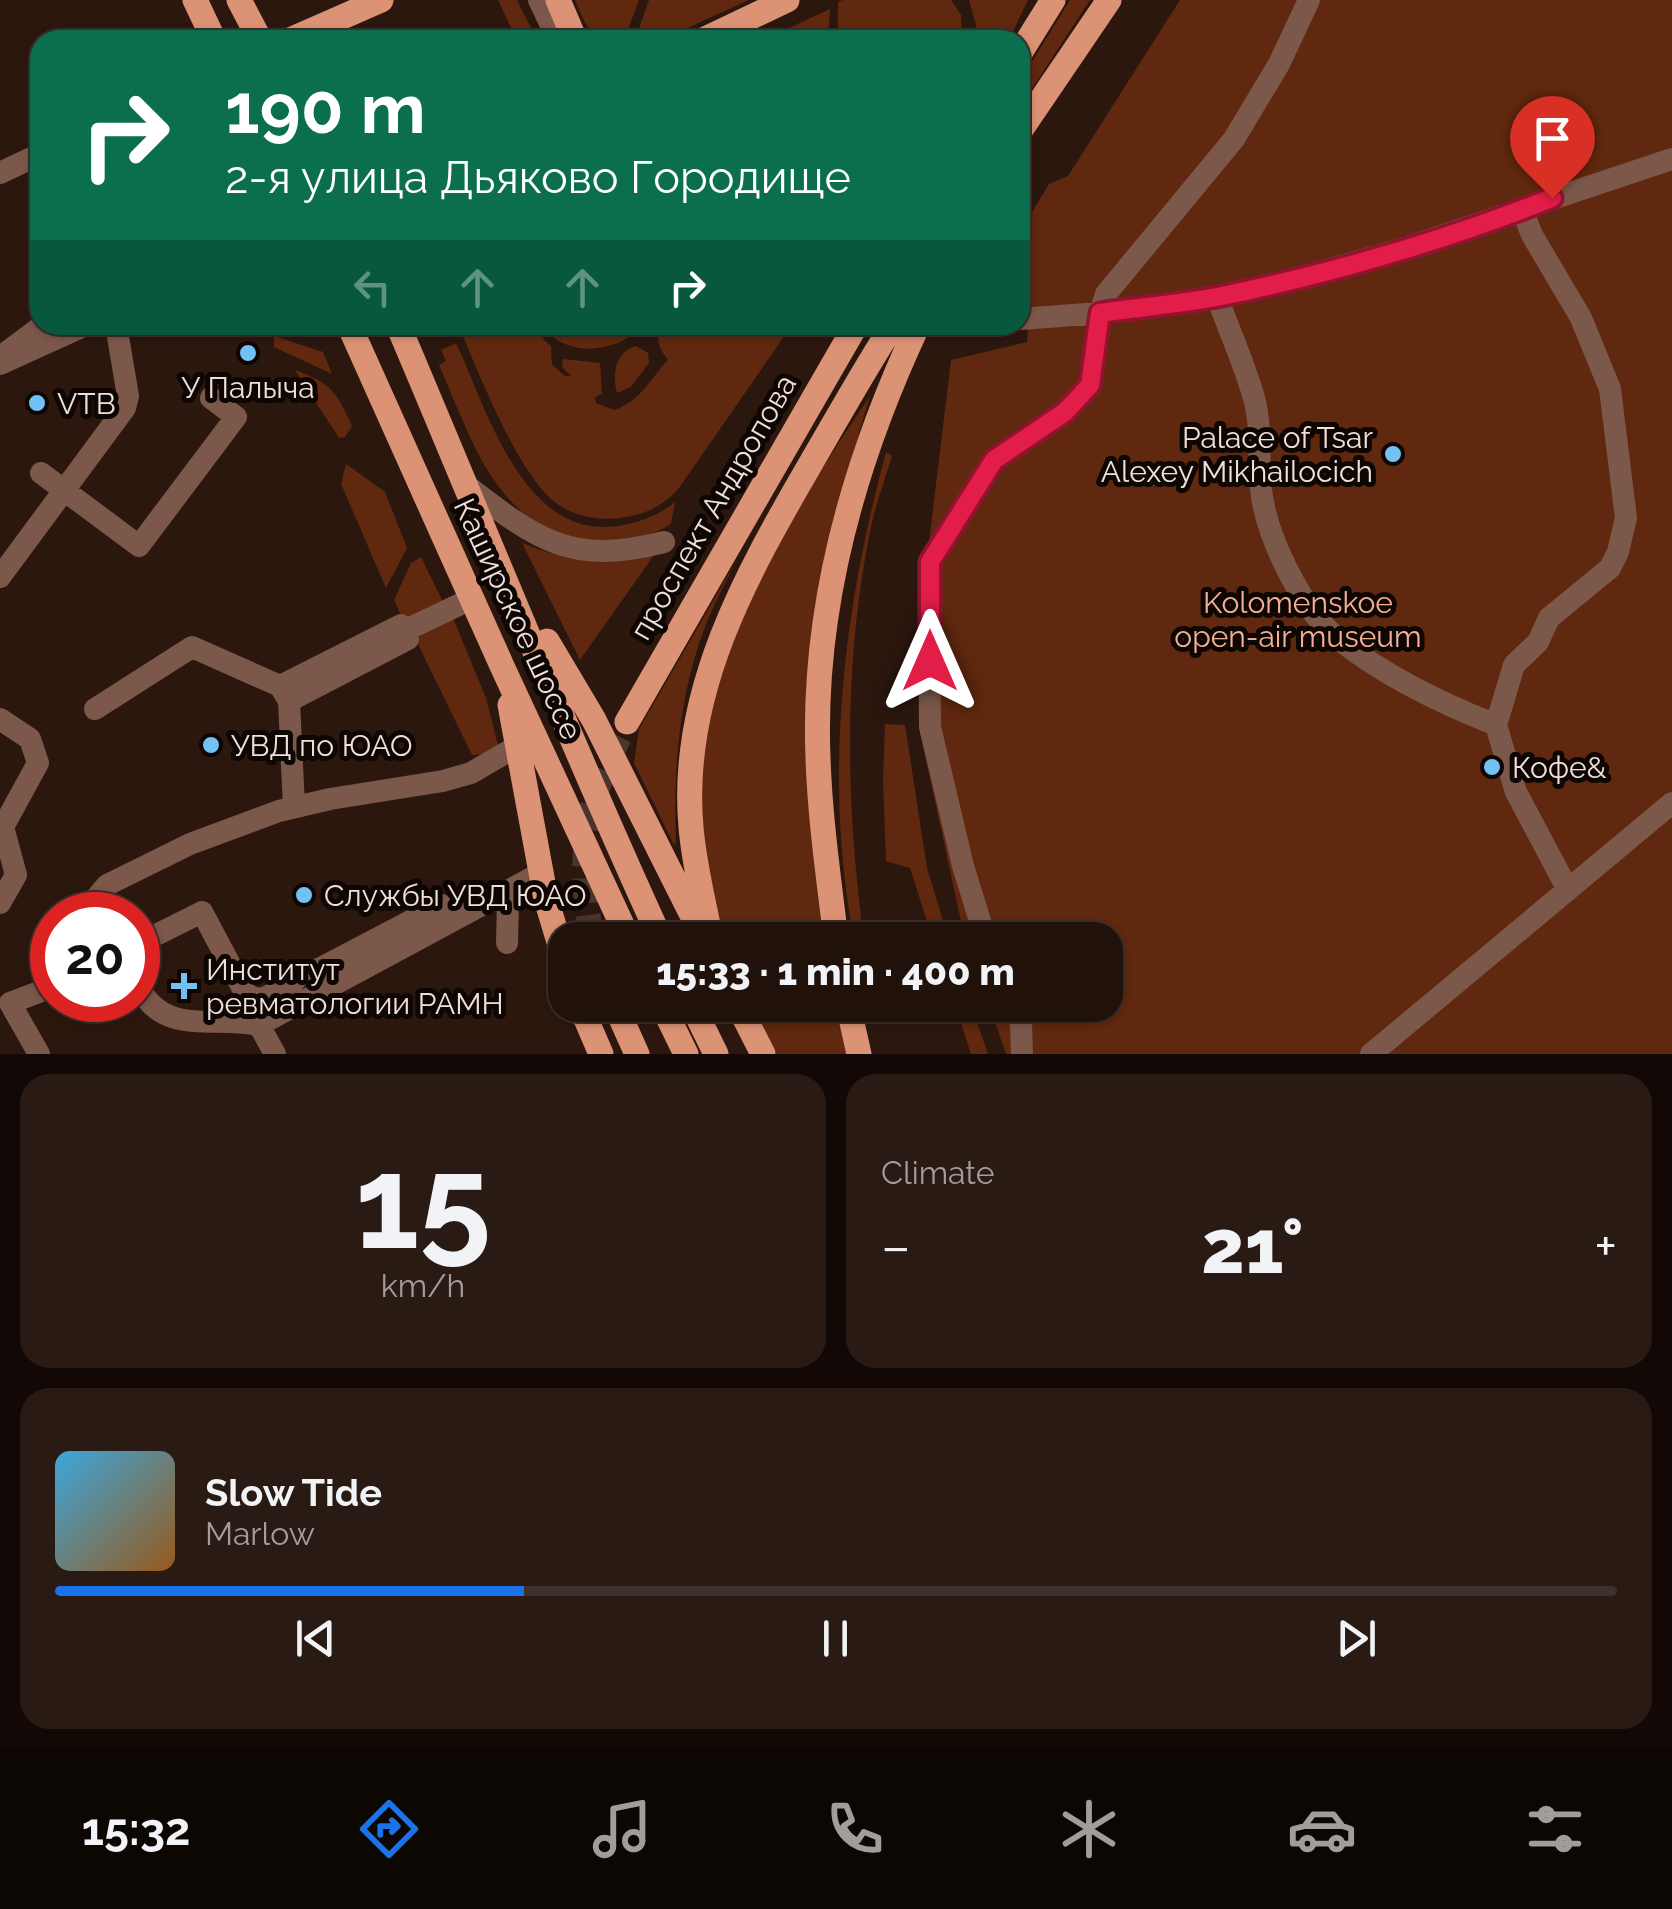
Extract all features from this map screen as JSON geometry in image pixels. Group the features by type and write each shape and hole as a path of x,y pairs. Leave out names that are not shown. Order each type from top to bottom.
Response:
{"main road":[{"path":"195,0 209,30"},
{"path":"239,0 255,30"},
{"path":"313,30 381,0"},
{"path":"558,0 572,30"},
{"path":"724,30 787,0"},
{"path":"1029,30 1040,0"},
{"path":"1030,37 1053,0"},
{"path":"1030,115 1109,0"},
{"name":"Каширское шоссе","path":"353,335 622,922"},
{"name":"Каширское шоссе","path":"402,335 596,800 653,922"},
{"name":"проспект Андропова","path":"627,722 850,335"},
{"name":"проспект Андропова","path":"705,922 691,825 694,741 710,665 739,594 777,520 886,335"},
{"path":"834,922 818,756 821,664 834,575 852,493 914,335"},
{"path":"495,552 594,720 699,922"},
{"path":"502,666 541,874 554,922"},
{"path":"588,1022 602,1054"},
{"path":"623,1022 637,1054"},
{"path":"670,1022 686,1054"},
{"path":"700,1022 716,1054"},
{"path":"747,1022 763,1054"},
{"path":"852,1022 859,1054"}],"street":[{"path":"540,0 554,30"},
{"path":"980,922 930,727 930,562 994,460 1065,412 1090,385 1106,294 1234,139 1279,64 1309,0"},
{"path":"0,173 30,159"},
{"path":"1030,318 1217,297 1405,248 1672,159"},
{"path":"0,184 30,170"},
{"path":"1522,210 1532,235 1581,318 1610,390 1626,518 1610,568 1549,618 1538,642 1514,665 1496,725 1516,792 1568,890"},
{"path":"1217,297 1255,400 1262,451 1261,489 1270,529 1284,564 1323,625 1342,643 1426,696 1496,725"},
{"path":"0,360 31,335"},
{"path":"0,360 61,335"},
{"path":"0,577 125,408 128,396 118,335"},
{"path":"40,473 139,546 236,416 212,398"},
{"path":"466,484 526,528 559,545 592,552 628,551 664,542"},
{"path":"495,552 497,538 506,528 526,528"},
{"path":"284,693 471,599"},
{"path":"94,709 192,647 284,693"},
{"path":"284,693 294,807"},
{"path":"0,719 30,739 38,763 1,827 16,876 0,902"},
{"path":"101,892 107,885 190,844 294,807 442,781 471,773 519,745"},
{"path":"1371,1054 1672,803"},
{"path":"160,1014 188,1021 238,1020 259,1024 541,874"},
{"path":"504,894 508,902 507,943"},
{"path":"160,933 202,912 243,989 250,997 262,1000 292,984 298,975 322,968 440,905"},
{"path":"30,995 5,1005 40,1054"},
{"path":"1022,1022 1022,1054"},
{"path":"259,1024 275,1054"}],"green space":[{"path":"498,0 517,0 532,30 512,30"},
{"path":"575,0 639,0 628,30 590,30"},
{"path":"649,0 749,0 683,30 638,30"},
{"path":"951,0 961,15 962,30 838,30 838,2"},
{"path":"969,0 1028,0 1014,30 975,30"},
{"path":"1070,0 1090,0 1030,92 1030,65"},
{"name":"Kolomenskoe open-air museum","path":"1180,0 1672,0 1672,1054 1006,1054 995,1022 1123,1022 1123,922 961,922 920,732 926,567 951,360 1027,342 1030,215 1049,184 1068,176"},
{"path":"830,9 829,30 785,30"},
{"path":"462,335 542,335 551,346 552,365 565,376 571,376 562,367 563,359 600,363 602,394 595,397 596,403 614,410 638,395 668,360 659,335 785,335 679,488 645,512 604,519 560,506 529,473 501,423"},
{"path":"631,335 592,349 564,344 552,336"},
{"path":"274,336 323,352 332,374 274,347"},
{"path":"456,343 513,465 533,492 557,513 585,525 618,526 648,518 675,502 671,524 635,538 596,540 562,534 535,521 512,502 477,452 439,365 446,361 441,350"},
{"path":"636,346 648,353 649,363 631,387 617,393 619,358"},
{"path":"295,370 325,384 336,396 352,426 345,437 339,438"},
{"path":"870,396 841,494 810,723 809,813 821,922 720,922 707,877 697,813 709,717 740,619 813,482"},
{"path":"886,452 892,456 869,537 851,688 851,789 862,922 851,922 840,817 839,756 849,633"},
{"path":"346,464 385,492 407,548 386,588 341,484"},
{"path":"522,543 587,561 654,555 580,660"},
{"path":"421,557 443,602 403,620 394,600 411,563"},
{"path":"735,563 708,619 689,679 677,760 674,845 634,763 639,729"},
{"path":"451,613 486,698 499,749 496,753 472,755 412,632"},
{"path":"885,724 905,725 927,868 944,922 927,922 910,868 886,861"},
{"path":"760,1022 839,1022 847,1054 776,1054"},
{"path":"961,1022 977,1022 988,1054 971,1054"}],"tunnel":[{"path":"589,922 585,880 588,827 602,776 627,722"}],"place":[{"name":"У Палыча","path":"248,353"},
{"name":"VTB","path":"37,403"},
{"name":"Palace of Tsar Alexey Mikhailocich","path":"1393,454"},
{"name":"УВД по ЮАО","path":"211,745"},
{"name":"Кофе&","path":"1492,767"},
{"name":"Службы УВД ЮАО","path":"304,895"},
{"name":"Институт ревматологии РАМН","path":"184,986"}],"route":[{"path":"930,661 930,562 994,460 1065,412 1090,385 1100,313 1217,297 1294,279 1405,248 1552,198"}]}
